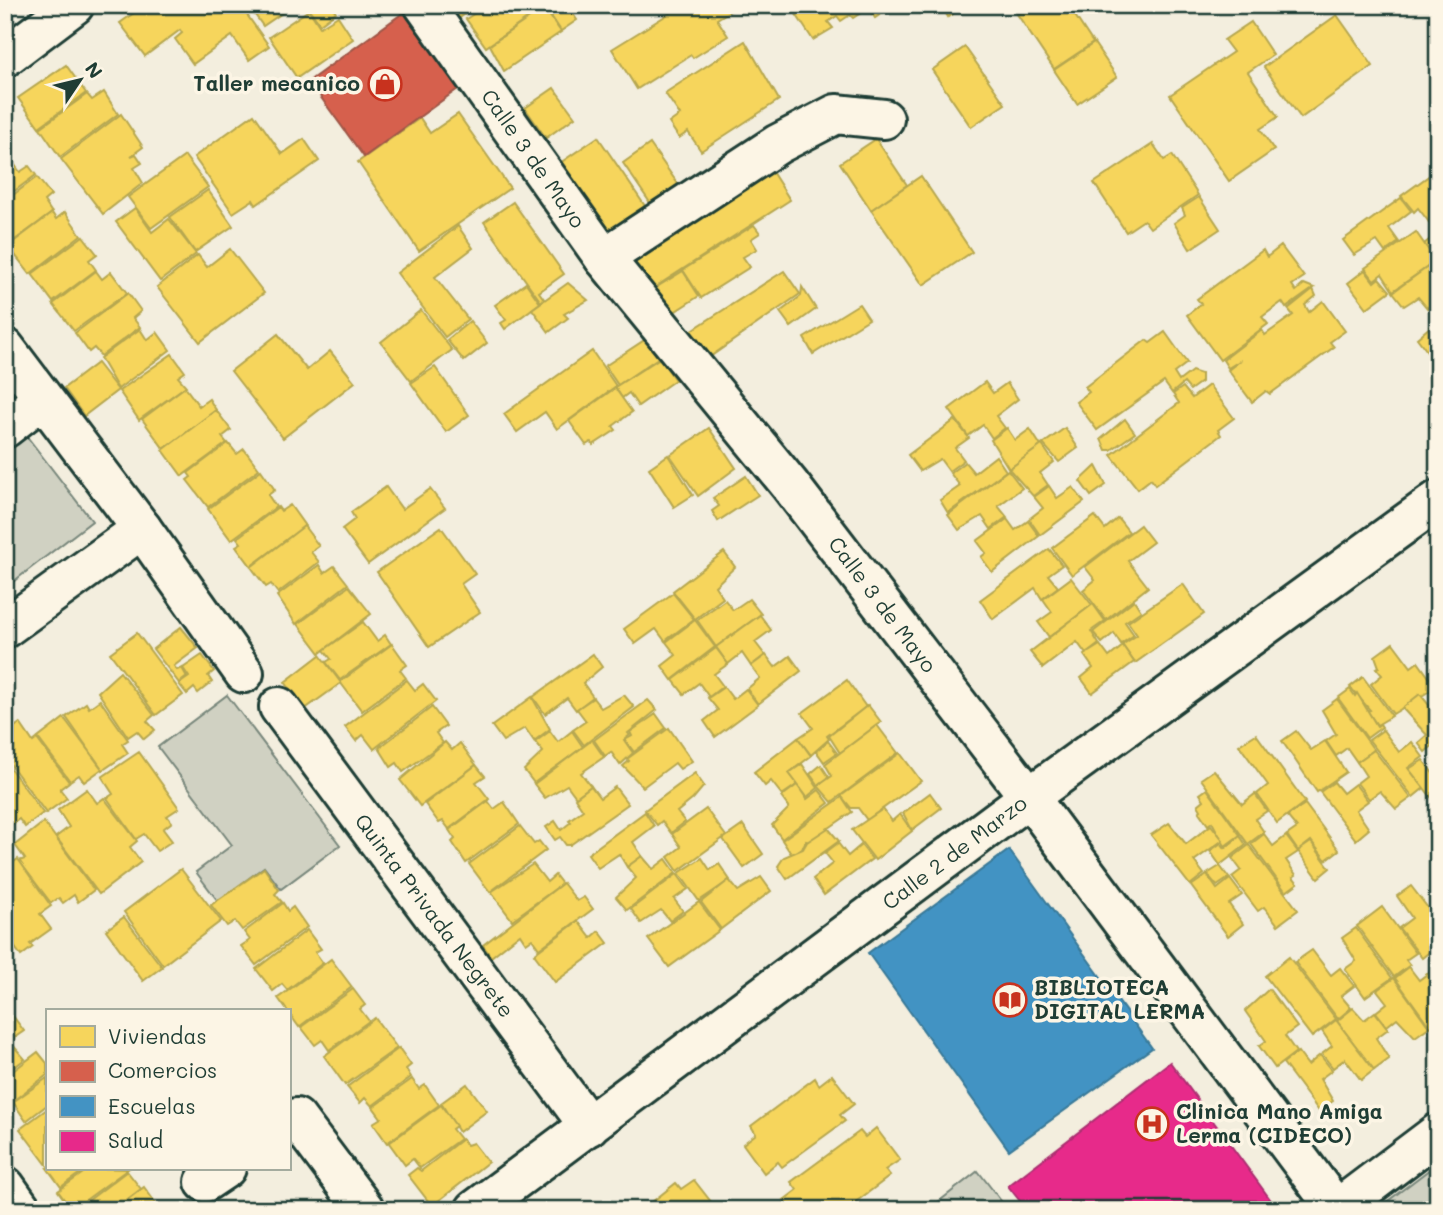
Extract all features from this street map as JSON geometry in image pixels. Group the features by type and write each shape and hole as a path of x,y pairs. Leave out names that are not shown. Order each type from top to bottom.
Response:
{"street":[{"path":"5,57 74,5"},
{"name":"Calle 3 de Mayo","path":"424,5 604,258 790,485 1029,797 1337,1209"},
{"path":"604,258 778,144 836,114 884,119"},
{"path":"5,348 142,528 244,673"},
{"path":"5,428 42,399"},
{"name":"Calle 2 de Marzo","path":"475,1210 1029,797 1438,500"},
{"path":"5,628 142,528"},
{"name":"Quinta Privada Negrete","path":"279,707 589,1126"},
{"path":"290,1122 296,1118 365,1210"},
{"path":"1337,1209 1438,1133"},
{"path":"5,1186 22,1210"}],"shaded area":[{"path":"22,430 92,521 5,588 5,443"},
{"path":"227,695 340,845 281,889 264,867 218,901 196,872 232,845 158,747"},
{"path":"1438,1163 1438,1210 1376,1210"},
{"path":"978,1171 1008,1210 928,1210"}],"building: Viviendas":[{"path":"5,5 22,5 5,18"},
{"path":"145,5 240,5 269,46 249,60 232,36 193,64 175,39 182,33 180,30 145,56 120,23"},
{"path":"248,5 294,5 263,26"},
{"path":"306,5 331,5 336,12 320,24"},
{"path":"447,5 477,5 457,20"},
{"path":"487,5 567,5 577,20 561,31 545,7 486,47 466,19"},
{"path":"683,5 740,5 717,19 728,36 693,58 691,55 637,89 612,49"},
{"path":"790,5 865,5 867,9 853,18 850,15 841,21 837,16 828,22 833,28 813,40"},
{"path":"866,5 894,5 875,18"},
{"path":"941,5 966,5 948,17"},
{"path":"1030,5 1068,5 1093,43 1054,69 1017,14"},
{"path":"544,8 561,32 504,71 490,45"},
{"path":"309,10 320,27 338,16 353,39 297,78 269,37"},
{"path":"1337,15 1373,66 1301,118 1264,67"},
{"path":"1251,22 1273,55 1248,72 1278,117 1260,129 1274,150 1229,181 1170,95 1233,52 1224,40"},
{"path":"745,41 779,100 701,151 688,132 679,138 669,123 680,115 665,93"},
{"path":"1094,43 1117,77 1077,104 1054,70"},
{"path":"965,47 1005,104 971,127 932,70"},
{"path":"66,65 86,93 39,127 18,98"},
{"path":"554,88 575,117 546,138 525,108"},
{"path":"104,92 118,114 60,157 40,128 87,94 92,100"},
{"path":"121,114 143,147 131,156 136,154 142,163 134,168 143,183 103,214 61,159"},
{"path":"254,114 282,154 304,139 319,161 256,205 253,200 233,213 194,157"},
{"path":"458,114 510,188 419,251 358,162 420,118 430,133"},
{"path":"598,137 647,209 609,235 560,163"},
{"path":"876,139 907,185 871,210 840,163"},
{"path":"650,144 678,184 651,204 623,163"},
{"path":"1153,144 1164,160 1172,155 1198,195 1150,228 1144,220 1126,232 1094,183"},
{"path":"6,153 20,172 29,166 36,175 5,198"},
{"path":"185,156 208,187 151,228 128,197"},
{"path":"769,167 790,200 649,291 632,264 651,252 648,246"},
{"path":"1437,170 1438,195 1434,198 1438,202 1438,215 1429,222 1418,208 1414,212 1401,196"},
{"path":"921,176 972,252 923,285 871,210"},
{"path":"37,177 51,195 44,201 52,213 8,245 5,241 5,201"},
{"path":"208,190 233,226 195,252 170,217"},
{"path":"1199,197 1220,229 1190,249 1174,223 1185,215 1182,208"},
{"path":"1401,198 1411,211 1389,228 1399,242 1385,252 1377,241 1354,255 1343,240"},
{"path":"513,202 564,274 539,292 544,299 541,302 484,222"},
{"path":"135,208 152,232 169,219 196,254 160,281 116,222"},
{"path":"65,212 81,235 30,274 8,246 52,213 56,219"},
{"path":"1438,216 1438,257 1435,259 1424,244 1437,234 1429,223"},
{"path":"754,225 760,233 751,239 757,249 743,257 750,267 701,298 683,270"},
{"path":"458,226 473,248 435,277 468,319 445,337 397,273"},
{"path":"1416,232 1436,261 1393,291 1382,274 1374,280 1365,268"},
{"path":"83,236 97,254 89,260 96,270 53,302 32,274"},
{"path":"1281,246 1304,277 1292,285 1296,291 1304,284 1314,288 1286,308 1282,302 1262,317 1268,324 1220,360 1187,315 1201,304 1197,299 1263,250 1267,257"},
{"path":"230,249 264,293 200,342 157,287 198,255 207,267"},
{"path":"1436,261 1438,282 1433,285 1438,292 1438,300 1427,308 1418,297 1404,306 1393,292"},
{"path":"1365,270 1374,282 1379,278 1390,291 1367,308 1348,283"},
{"path":"96,271 102,279 111,272 127,293 74,331 53,304"},
{"path":"683,271 699,296 668,316 652,290"},
{"path":"784,271 800,294 704,361 686,334"},
{"path":"526,283 540,303 505,329 501,323 506,320 495,305"},
{"path":"568,283 588,300 564,314 568,318 549,332 532,309"},
{"path":"802,287 816,309 791,327 780,312 801,296"},
{"path":"1313,289 1316,296 1305,305 1309,312 1323,301 1345,331 1330,342 1334,347 1270,394 1266,391 1252,402 1228,370 1241,360 1228,368 1223,360 1262,330 1265,335 1293,315 1288,309"},
{"path":"128,293 141,311 133,318 140,327 101,356 94,348 89,352 75,333"},
{"path":"1438,302 1438,343 1427,351 1417,338 1437,321 1429,309"},
{"path":"859,304 869,319 813,354 804,338"},
{"path":"421,310 452,350 411,381 381,342"},
{"path":"470,321 487,343 464,361 447,340"},
{"path":"140,329 147,340 157,332 170,350 118,389 100,358"},
{"path":"1165,332 1187,363 1174,373 1179,381 1192,371 1201,374 1201,382 1190,390 1184,383 1172,393 1164,382 1097,430 1076,402 1089,392 1085,387 1146,340 1150,343"},
{"path":"278,334 307,370 330,351 355,382 283,438 231,371"},
{"path":"646,339 658,358 618,385 605,366"},
{"path":"1438,346 1438,365 1429,352"},
{"path":"592,351 616,386 557,429 545,412 517,432 504,414"},
{"path":"172,354 185,372 178,377 186,386 139,420 119,391"},
{"path":"660,358 675,380 638,406 629,393 622,398 615,387"},
{"path":"97,363 118,390 84,416 64,388"},
{"path":"435,367 469,415 446,432 411,383"},
{"path":"985,382 993,393 1007,383 1018,399 996,416 1005,428 992,438 983,425 968,436 949,409"},
{"path":"1209,385 1234,418 1218,430 1221,435 1155,485 1151,479 1138,489 1111,455 1179,403 1173,394 1183,387 1192,398"},
{"path":"185,387 199,406 209,399 216,410 164,449 142,419"},
{"path":"615,388 632,412 613,426 616,430 593,445 591,442 586,445 569,421"},
{"path":"216,410 231,430 222,437 227,443 182,476 163,450"},
{"path":"1125,419 1135,433 1111,450 1106,450 1101,439"},
{"path":"955,420 969,438 955,448 964,460 949,471 940,459 920,471 908,455"},
{"path":"709,428 736,468 698,496 670,455"},
{"path":"1007,428 1015,440 1030,429 1041,446 1009,469 991,440"},
{"path":"1065,428 1078,448 1059,462 1043,444"},
{"path":"228,443 237,454 244,449 259,469 208,507 187,480 191,477 188,473"},
{"path":"1042,445 1054,462 1040,473 1048,485 1033,496 1009,469"},
{"path":"668,455 693,495 674,507 649,468"},
{"path":"996,456 1006,471 948,513 940,500 960,486 950,473 965,462 974,473"},
{"path":"1096,466 1106,485 1091,496 1080,481"},
{"path":"261,470 275,490 268,495 276,507 231,540 208,509"},
{"path":"1008,470 1022,488 998,506 1007,517 991,529 982,516 959,530 948,515"},
{"path":"746,476 758,495 718,521 712,511 719,506 713,498"},
{"path":"1049,486 1057,498 1073,487 1084,502 1040,535 1029,519 1043,508 1034,497"},
{"path":"386,487 402,509 430,489 445,508 368,564 342,529 355,519 351,512"},
{"path":"290,505 305,526 251,566 236,546 241,543 237,538 278,507 281,511"},
{"path":"1095,516 1105,529 1118,518 1129,532 1072,575 1052,548"},
{"path":"1007,519 1015,530 1028,521 1039,536 992,572 981,557 986,553 977,541"},
{"path":"1140,525 1153,542 1128,561 1148,587 1106,620 1083,590 1095,580 1085,567"},
{"path":"304,526 319,546 311,552 319,562 278,593 271,584 266,587 251,567"},
{"path":"441,527 475,574 461,584 480,612 429,647 377,572"},
{"path":"1049,549 1062,565 1048,575 1058,587 1042,599 1035,588 993,619 980,600"},
{"path":"724,552 735,567 715,586 723,598 695,619 673,591"},
{"path":"319,565 324,573 334,566 348,584 296,624 277,596"},
{"path":"1071,578 1092,605 1049,637 1038,622 1052,612 1043,599"},
{"path":"1183,584 1204,614 1135,663 1122,645 1137,635 1128,622"},
{"path":"349,586 371,614 320,653 298,624"},
{"path":"673,593 694,619 665,641 656,629 635,644 624,629"},
{"path":"749,599 761,614 716,647 697,620 725,600 733,610"},
{"path":"1134,600 1141,611 1125,622 1134,635 1121,644 1114,633 1102,643 1093,632"},
{"path":"1093,604 1105,621 1091,631 1099,644 1086,654 1077,642 1043,668 1030,652"},
{"path":"760,615 771,630 755,642 765,655 751,666 742,653 728,664 716,647"},
{"path":"695,620 715,647 672,680 662,666 676,655 666,642"},
{"path":"363,622 377,641 385,635 391,644 340,680 326,662 331,659 324,650"},
{"path":"181,627 198,648 174,666 177,670 182,668 187,677 179,683 153,649"},
{"path":"137,633 183,695 156,715 110,653"},
{"path":"1393,643 1411,667 1418,662 1436,687 1393,714 1371,684 1382,675 1376,668 1379,667 1375,656"},
{"path":"392,644 407,665 400,670 406,678 362,711 340,682"},
{"path":"1100,645 1109,657 1123,646 1134,662 1092,693 1081,678 1093,668 1084,655"},
{"path":"716,648 728,664 714,674 723,686 709,697 699,683 684,694 673,680"},
{"path":"593,654 602,667 583,683 593,697 576,710 567,698 545,714 533,697"},
{"path":"202,655 214,671 208,676 212,682 198,693 194,688 187,694 179,684 189,677 183,668"},
{"path":"320,655 341,683 305,709 285,682"},
{"path":"766,655 775,667 790,656 801,671 758,704 747,689 760,678 751,666"},
{"path":"120,672 154,715 147,721 155,730 144,739 137,731 128,737 98,692"},
{"path":"1363,677 1392,716 1377,725 1367,711 1370,710 1350,687"},
{"path":"407,680 415,690 423,684 436,701 374,749 363,735 356,741 345,727"},
{"path":"847,680 866,707 827,736 829,739 811,755 798,738 813,728 802,713"},
{"path":"724,687 733,699 746,689 758,705 715,737 704,721 718,710 708,698"},
{"path":"1350,689 1355,696 1357,693 1377,726 1380,724 1382,727 1367,738 1338,698"},
{"path":"1420,694 1438,716 1438,745 1436,743 1425,752 1418,743 1427,735 1402,708"},
{"path":"624,695 634,707 584,745 573,730 586,721 577,709 593,698 601,708"},
{"path":"532,697 550,729 534,741 525,728 503,741 492,726"},
{"path":"1337,699 1374,750 1357,762 1347,748 1336,756 1326,741 1336,734 1322,710"},
{"path":"100,700 128,740 122,744 128,753 103,770 66,717 86,703 89,708"},
{"path":"648,700 657,710 628,733 630,735 624,740 633,753 620,765 611,752 605,756 594,740"},
{"path":"868,705 881,722 840,753 829,736"},
{"path":"432,707 446,726 436,733 443,743 403,772 397,763 391,767 379,748"},
{"path":"656,714 666,728 634,752 625,740 632,736 630,732"},
{"path":"64,718 102,769 84,782 79,775 70,781 38,738"},
{"path":"20,723 33,742 37,739 69,782 60,789 67,798 46,813 5,757 5,734"},
{"path":"877,725 898,753 832,802 818,786 832,776 825,764"},
{"path":"669,728 692,761 680,769 675,763 643,787 623,766 629,761 627,759"},
{"path":"1383,730 1399,752 1412,742 1423,757 1408,768 1424,788 1413,797 1369,740"},
{"path":"550,731 558,742 572,731 583,747 534,783 524,770 543,752 535,742"},
{"path":"1296,731 1311,750 1325,741 1346,772 1317,792 1282,741"},
{"path":"1256,734 1305,802 1277,823 1257,794 1268,785 1239,745"},
{"path":"798,738 811,756 789,773 798,784 782,795 771,781 765,786 754,772"},
{"path":"592,740 604,757 581,773 591,786 576,797 567,785 545,798 534,784"},
{"path":"828,741 837,753 824,762 816,751"},
{"path":"445,742 452,750 460,743 476,765 420,806 400,780"},
{"path":"1374,750 1411,798 1396,809 1380,791 1369,799 1357,783 1366,776 1357,762"},
{"path":"139,752 179,808 167,816 172,822 163,829 172,841 157,851 144,834 136,839 107,798 113,794 102,777"},
{"path":"900,753 921,781 867,820 858,808 851,808 841,796"},
{"path":"1423,760 1438,780 1438,800 1435,802 1409,769"},
{"path":"5,761 43,813 25,827 19,819 10,826 5,819"},
{"path":"802,764 818,788 807,797 789,773"},
{"path":"476,765 485,776 476,782 489,799 449,829 443,821 439,823 425,804"},
{"path":"821,765 829,777 818,785 810,774"},
{"path":"1214,770 1242,804 1255,794 1267,811 1255,819 1264,832 1248,844 1201,779"},
{"path":"695,773 704,786 677,812 685,822 671,833 662,821 657,825 645,810"},
{"path":"1334,782 1343,793 1355,784 1368,801 1356,810 1369,829 1356,840 1320,792"},
{"path":"797,785 807,799 819,790 829,803 782,839 772,825 789,808 781,797"},
{"path":"591,786 600,798 615,787 628,804 570,845 566,845 560,837 555,840 546,827 555,821 561,830 571,822 569,820 583,810 575,798"},
{"path":"87,789 97,803 104,798 137,841 130,847 141,862 99,894 56,837 69,827 58,810"},
{"path":"1207,789 1240,835 1225,846 1212,822 1208,825 1199,812 1201,810 1198,805 1204,800 1200,794"},
{"path":"930,793 941,808 912,830 903,813"},
{"path":"842,797 852,812 809,842 806,841 802,848 792,855 782,840"},
{"path":"488,801 494,809 504,802 519,824 466,863 452,842 455,839 449,830"},
{"path":"1305,804 1339,850 1326,860 1311,841 1298,851 1287,835 1297,828 1287,816"},
{"path":"706,809 726,836 678,871 668,857 681,847 672,834"},
{"path":"883,809 892,821 900,814 912,831 875,860 852,830"},
{"path":"645,812 654,826 633,842 642,856 627,867 619,854 598,868 588,854"},
{"path":"44,822 94,890 78,902 74,895 63,903 59,898 51,903 19,861 25,859 15,845"},
{"path":"1169,823 1186,844 1211,825 1223,840 1194,861 1204,874 1190,885 1151,835"},
{"path":"743,825 763,854 744,868 723,839"},
{"path":"520,826 534,844 539,841 546,850 490,892 469,864"},
{"path":"828,828 839,841 787,879 778,866 784,857 803,849 807,842"},
{"path":"1264,834 1273,846 1286,836 1298,852 1286,860 1298,883 1286,892 1251,844"},
{"path":"1240,836 1246,845 1220,865 1210,851 1221,843 1225,848"},
{"path":"1311,842 1330,868 1318,878 1298,851"},
{"path":"838,843 848,856 861,845 872,859 824,895 813,879 833,863 825,853"},
{"path":"1249,845 1298,910 1278,925 1264,907 1258,911 1232,877 1241,870 1232,858"},
{"path":"642,856 653,869 666,859 676,873 627,910 616,897 636,878 627,867"},
{"path":"702,858 710,870 719,864 730,880 699,901 679,873"},
{"path":"18,859 51,906 40,914 51,929 30,944 33,947 21,956 5,933 5,862 8,866"},
{"path":"533,864 547,882 555,875 562,884 512,920 491,892"},
{"path":"1220,866 1229,878 1217,886 1207,874"},
{"path":"264,868 279,890 275,894 282,902 242,930 235,921 227,926 211,905"},
{"path":"181,869 221,921 163,965 124,912"},
{"path":"677,874 688,889 674,899 683,911 670,921 661,910 641,923 631,909"},
{"path":"1207,875 1217,889 1230,879 1242,895 1229,904 1243,924 1228,936 1191,886"},
{"path":"761,877 771,891 721,929 701,902 729,880 738,891"},
{"path":"563,883 577,901 584,897 593,909 539,949 532,939 526,943 520,934 491,957 483,945"},
{"path":"1411,886 1438,921 1438,945 1422,958 1399,928 1412,918 1397,896"},
{"path":"699,902 720,930 669,967 648,939"},
{"path":"283,903 288,911 293,907 307,927 256,965 241,946 250,940 244,932"},
{"path":"1382,907 1416,953 1406,960 1410,965 1394,977 1357,926"},
{"path":"124,917 162,967 143,981 106,930"},
{"path":"578,921 591,938 599,931 608,943 555,982 534,954"},
{"path":"1356,928 1392,978 1365,997 1345,969 1356,961 1342,938"},
{"path":"307,930 321,949 315,952 323,963 287,990 282,984 273,991 256,969"},
{"path":"1312,950 1331,975 1340,968 1354,986 1341,996 1351,1008 1338,1019 1295,962"},
{"path":"1289,957 1336,1019 1312,1037 1265,976"},
{"path":"331,959 352,987 299,1027 290,1015 290,1009 286,1009 278,998"},
{"path":"1409,967 1419,980 1431,971 1438,980 1438,990 1431,995 1438,1005 1438,1021 1430,1027 1395,978"},
{"path":"1394,978 1429,1027 1415,1037 1397,1018 1387,1026 1376,1012 1387,1003 1377,990"},
{"path":"353,989 365,1005 360,1009 369,1021 329,1050 322,1040 315,1045 301,1027"},
{"path":"1269,989 1297,1027 1285,1036 1296,1052 1275,1068 1259,1046 1266,1041 1245,1011"},
{"path":"1353,1008 1364,1020 1375,1012 1388,1029 1376,1038 1389,1059 1374,1070 1337,1021"},
{"path":"10,1012 24,1031 5,1044 5,1016"},
{"path":"375,1018 397,1048 345,1085 324,1056"},
{"path":"1336,1020 1374,1070 1361,1080 1345,1059 1333,1068 1322,1054 1332,1046 1322,1031"},
{"path":"11,1043 25,1059 5,1074 5,1047"},
{"path":"399,1048 411,1065 406,1069 411,1077 372,1106 365,1098 360,1103 347,1087"},
{"path":"38,1052 46,1062 46,1076 5,1107 5,1077"},
{"path":"1298,1052 1308,1065 1320,1055 1332,1070 1320,1079 1333,1101 1319,1111 1283,1063"},
{"path":"832,1075 854,1104 840,1115 845,1121 782,1167 778,1162 764,1173 743,1144 756,1134 751,1126 815,1078 819,1085"},
{"path":"46,1079 46,1106 26,1121 13,1102"},
{"path":"412,1079 419,1089 425,1085 439,1105 387,1143 373,1123 381,1118 373,1107"},
{"path":"467,1084 487,1111 459,1132 441,1103"},
{"path":"441,1105 456,1126 452,1129 460,1139 420,1168 413,1159 405,1165 389,1143"},
{"path":"46,1110 46,1164 20,1129"},
{"path":"876,1128 900,1160 885,1170 890,1176 845,1210 792,1210 784,1200 797,1190 791,1182 860,1131 865,1137"},
{"path":"462,1139 467,1145 473,1143 488,1162 432,1206 408,1175 417,1168 421,1171"},
{"path":"48,1170 84,1170 61,1187"},
{"path":"87,1170 127,1170 72,1210 58,1191"},
{"path":"127,1171 141,1189 113,1210 76,1210"},
{"path":"694,1180 715,1207 712,1210 642,1210 676,1183 681,1189"},
{"path":"144,1187 158,1206 153,1210 114,1210"}],"building: Comercios":[{"name":"Taller mecanico","path":"407,10 462,86 364,157 309,81"}],"building: Escuelas":[{"name":"BIBLIOTECA DIGITAL LERMA","path":"1009,850 1152,1048 1009,1150 868,953"}],"building: Salud":[{"name":"Clinica Mano Amiga Lerma (CIDECO)","path":"1170,1062 1278,1210 1027,1210 1008,1186"}],"place":[{"name":"Taller mecanico","path":"385,84"},
{"name":"BIBLIOTECA DIGITAL LERMA","path":"1010,1000"},
{"name":"Clinica Mano Amiga Lerma (CIDECO)","path":"1152,1124"}]}
